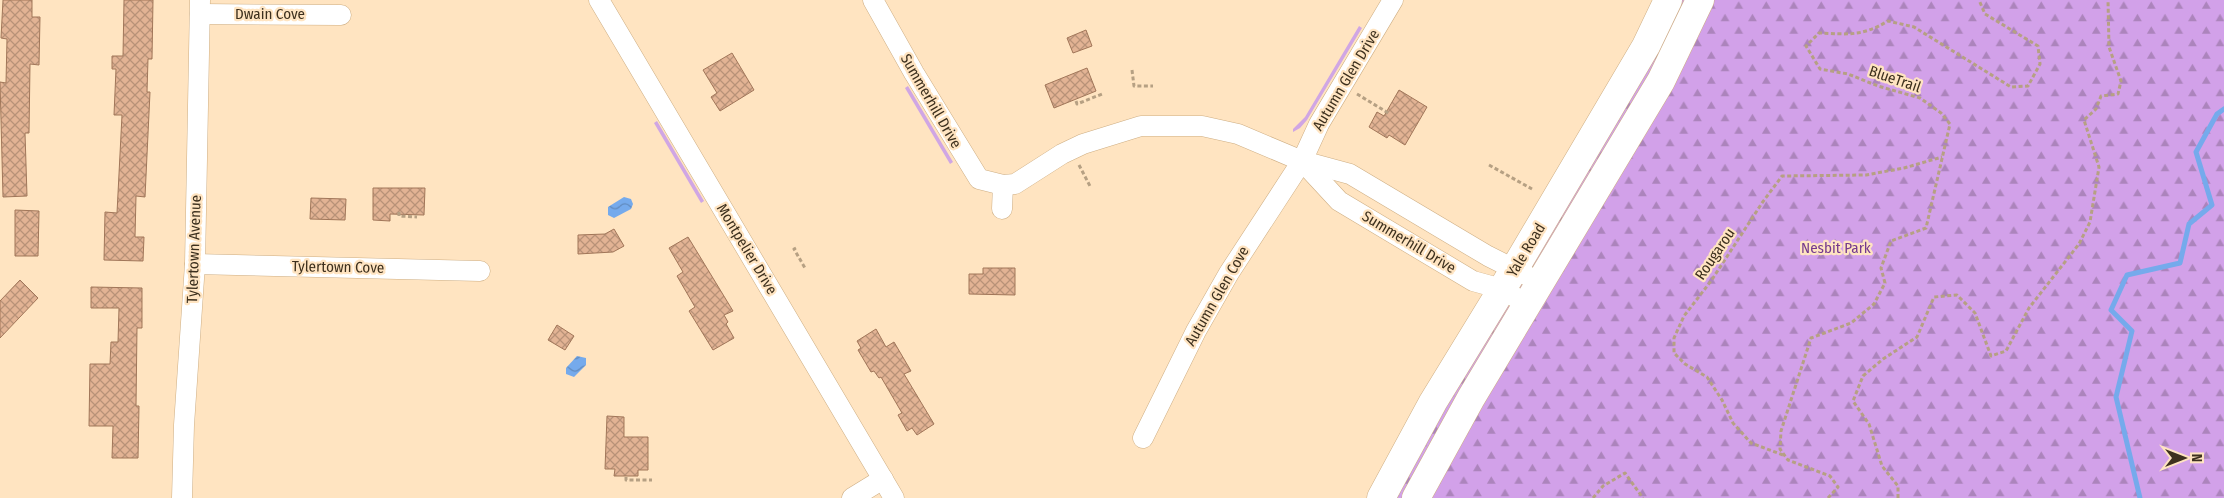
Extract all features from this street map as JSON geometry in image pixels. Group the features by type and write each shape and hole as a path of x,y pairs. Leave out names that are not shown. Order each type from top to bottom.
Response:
{"main road":[{"name":"Yale Road","path":"1381,498 1433,402 1509,279 1646,46 1668,0"},
{"name":"Yale Road","path":"1416,498 1471,398 1661,81 1700,0"}],"street":[{"name":"Montpelier Drive","path":"599,0 894,498"},
{"name":"Summerhill Drive","path":"873,0 967,162 979,179 1003,185 1015,184 1062,154 1083,144 1141,126 1180,125 1214,128 1238,134 1302,161 1350,174 1488,256 1509,279 1534,295"},
{"name":"Autumn Glen Drive","path":"1302,161 1319,124 1393,0"},
{"name":"Dwain Cove","path":"200,7 340,14"},
{"name":"Tylertown Avenue","path":"182,498 184,425 195,264 200,7"},
{"name":"Summerhill Drive","path":"1302,161 1339,200 1473,281 1509,279"},
{"name":"Autumn Glen Cove","path":"1143,438 1196,331 1229,273 1302,161"},
{"path":"1002,209 1003,185"},
{"name":"Tylertown Cove","path":"195,264 480,271"},
{"path":"852,498 883,479"}],"path":[{"name":"BlueTrail","path":"1785,456 1780,449 1781,431 1811,338 1851,323 1874,304 1885,283 1880,268 1891,240 1926,228 1950,124 1920,98 1878,86 1848,74 1820,69 1806,46 1818,33 1858,34 1888,21 1914,27 2012,87 2028,86 2040,64 2038,46 1985,14 1979,0"},
{"path":"1898,498 1898,486 1882,466 1869,424 1853,401 1864,376 1882,359 1917,337 1934,297 1957,295 1975,313 1991,356 2006,351 2029,308 2079,244 2090,222 2100,167 2084,120 2096,109 2101,96 2118,94 2121,80 2109,47 2108,0"},
{"path":"1132,70 1134,86 1153,86"},
{"path":"1076,101 1077,104 1102,94"},
{"path":"1357,94 1390,114"},
{"name":"Rougarou","path":"1785,456 1751,443 1733,423 1722,400 1707,377 1685,364 1674,353 1674,338 1684,316 1711,281 1782,176 1866,174 1904,168 1942,158"},
{"path":"1079,165 1091,188"},
{"path":"1488,165 1532,189"},
{"path":"399,212 399,216 417,217"},
{"path":"796,248 794,249 805,268"},
{"path":"1785,456 1788,460 1830,476 1838,487 1828,498"},
{"path":"1593,498 1603,486 1625,473 1643,498"},
{"path":"626,477 626,480 652,480"}],"shaded area":[{"path":"1359,26 1362,28 1307,120 1300,128 1293,132 1293,129 1305,117"},
{"path":"908,86 953,162 950,164 905,88"},
{"path":"657,121 704,201 701,203 654,123"}],"green space":[{"name":"Nesbit Park","path":"1663,0 2224,0 2224,498 1378,498"}],"water":[{"path":"624,197 631,199 633,204 631,209 614,218 608,215 608,207"},
{"path":"577,356 586,358 586,365 574,377 566,374 566,368"}],"building":[{"path":"3,0 32,0 32,17 40,17 39,65 30,64 29,133 25,133 27,196 3,197 0,82 6,83 7,39 1,38"},
{"path":"124,0 153,0 152,59 148,59 147,92 150,92 145,197 136,196 135,237 144,237 143,261 104,260 105,212 117,213 122,115 114,115 116,69 112,69 112,56 123,56"},
{"path":"1086,30 1092,46 1073,53 1067,38"},
{"path":"732,53 754,90 720,111 711,97 717,93 703,70"},
{"path":"1087,68 1096,91 1054,108 1045,85"},
{"path":"1399,90 1427,107 1405,145 1389,135 1387,138 1369,127 1377,112 1384,116"},
{"path":"373,188 425,188 424,215 390,214 390,221 373,220"},
{"path":"311,198 346,199 345,220 310,219"},
{"path":"15,210 39,211 38,256 15,256"},
{"path":"614,229 624,246 613,252 578,254 578,235 605,234"},
{"path":"688,237 733,311 724,315 728,322 726,324 734,338 713,350 689,311 695,307 677,276 683,272 669,248"},
{"path":"983,268 1015,268 1015,295 969,294 969,274 983,274"},
{"path":"20,280 38,298 0,338 0,301"},
{"path":"91,287 142,288 142,328 137,328 136,406 139,406 138,458 112,458 113,426 89,426 90,364 110,364 111,342 118,342 119,308 91,308"},
{"path":"557,325 574,336 565,350 548,340"},
{"path":"876,329 886,347 894,342 911,371 904,374 934,424 917,435 912,428 907,431 898,415 902,413 881,377 879,378 874,371 871,372 858,350 861,348 857,341"},
{"path":"607,416 624,417 624,437 648,437 648,470 638,470 638,476 614,476 615,469 605,469"}],"waterway":[{"path":"2140,498 2116,397 2132,331 2111,310 2127,275 2180,263 2189,224 2212,205 2196,152 2217,114 2224,109"}]}
